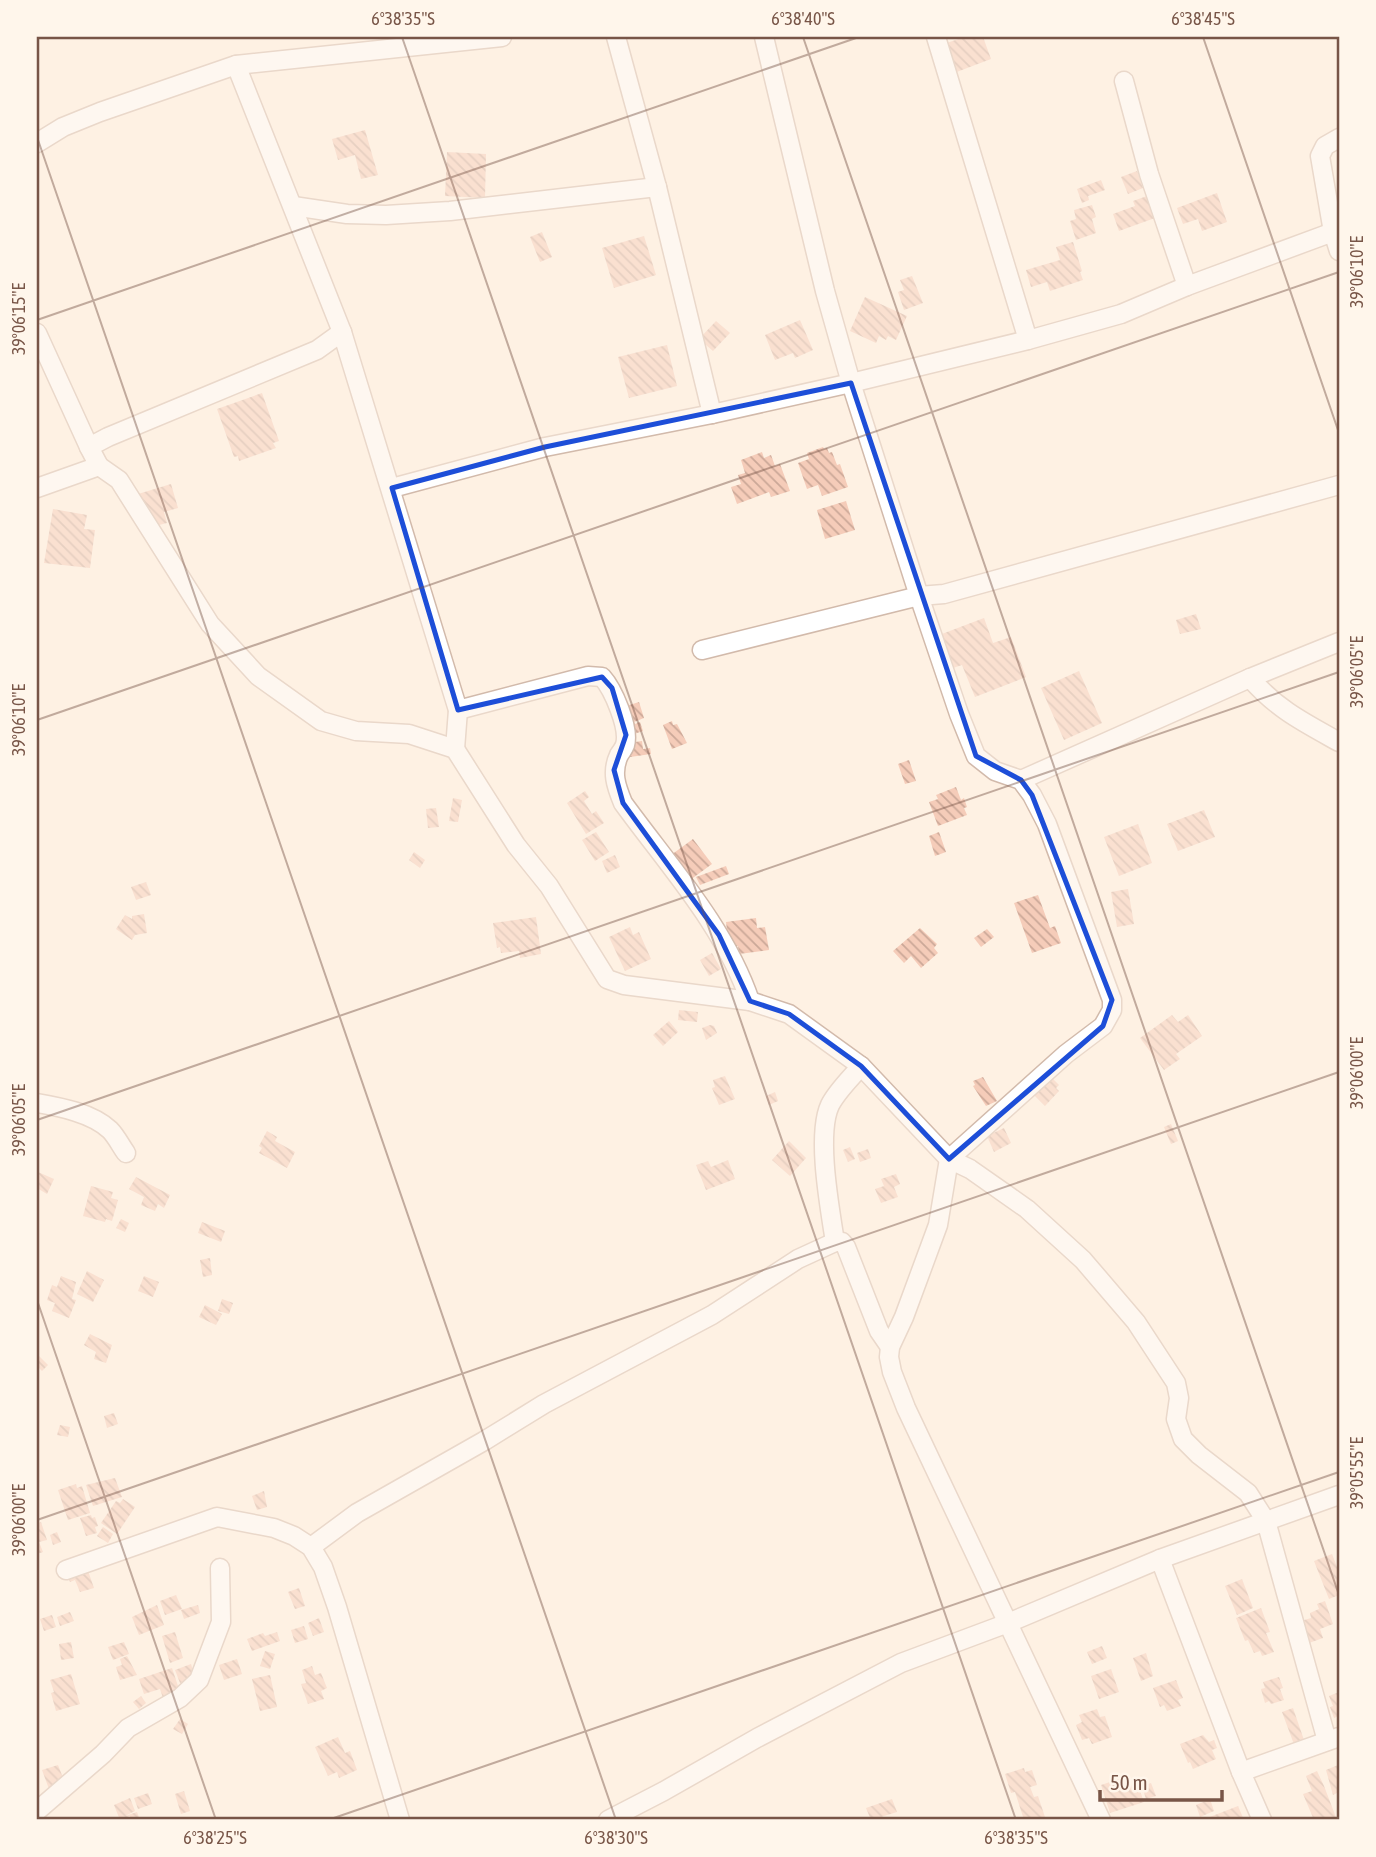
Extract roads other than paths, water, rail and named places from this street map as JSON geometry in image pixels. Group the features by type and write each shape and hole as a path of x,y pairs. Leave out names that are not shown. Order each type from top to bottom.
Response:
{"street":[{"path":"37,143 62,127 236,65 502,37"},
{"path":"616,37 657,187 712,414"},
{"path":"764,37 825,291 851,383 919,596 976,756 995,771 1021,780 1046,824 1112,1000 1112,1010 1103,1026 1057,1061 949,1159 938,1225 890,1347 889,1357 906,1408 1101,1820"},
{"path":"936,37 1028,340"},
{"path":"236,65 342,332 458,710 455,748 516,845 549,886 607,979 624,985 750,1001 789,1014 861,1066 949,1159 970,1169 1027,1209 1083,1260 1136,1322 1172,1376 1179,1398 1176,1419 1183,1439 1248,1493 1266,1521 1333,1739 1241,1772"},
{"path":"1124,81 1149,174 1186,286"},
{"path":"1339,138 1325,146 1320,156 1332,232 1339,251"},
{"path":"293,206 347,214 386,215 450,211 657,187"},
{"path":"392,488 545,447 712,414 1028,340 1121,314 1186,286 1332,232"},
{"path":"37,332 99,466 119,480 209,624 258,676 321,721 356,731 409,734 455,748"},
{"path":"89,447 317,350 342,332"},
{"path":"37,488 99,466"},
{"path":"702,650 919,596 957,591 1339,485"},
{"path":"1021,780 1250,678 1339,642"},
{"path":"458,710 588,677 602,677 612,688 626,735 625,746 614,770 623,803 719,935 741,976 750,1001"},
{"path":"1250,678 1269,700 1293,717 1339,742"},
{"path":"835,1242 825,1178 827,1114 831,1103 861,1066"},
{"path":"37,1103 93,1119 110,1130 126,1153"},
{"path":"311,1547 357,1513 544,1404 712,1315 788,1265 835,1242 842,1242 846,1247 879,1331 890,1347"},
{"path":"608,1820 901,1663 1008,1623 1160,1559 1339,1495"},
{"path":"66,1570 217,1517 274,1528 311,1547 323,1567 337,1607 400,1820"},
{"path":"1160,1559 1262,1820"},
{"path":"37,1811 103,1754 128,1728 180,1698 200,1680 221,1622 220,1568"}]}
